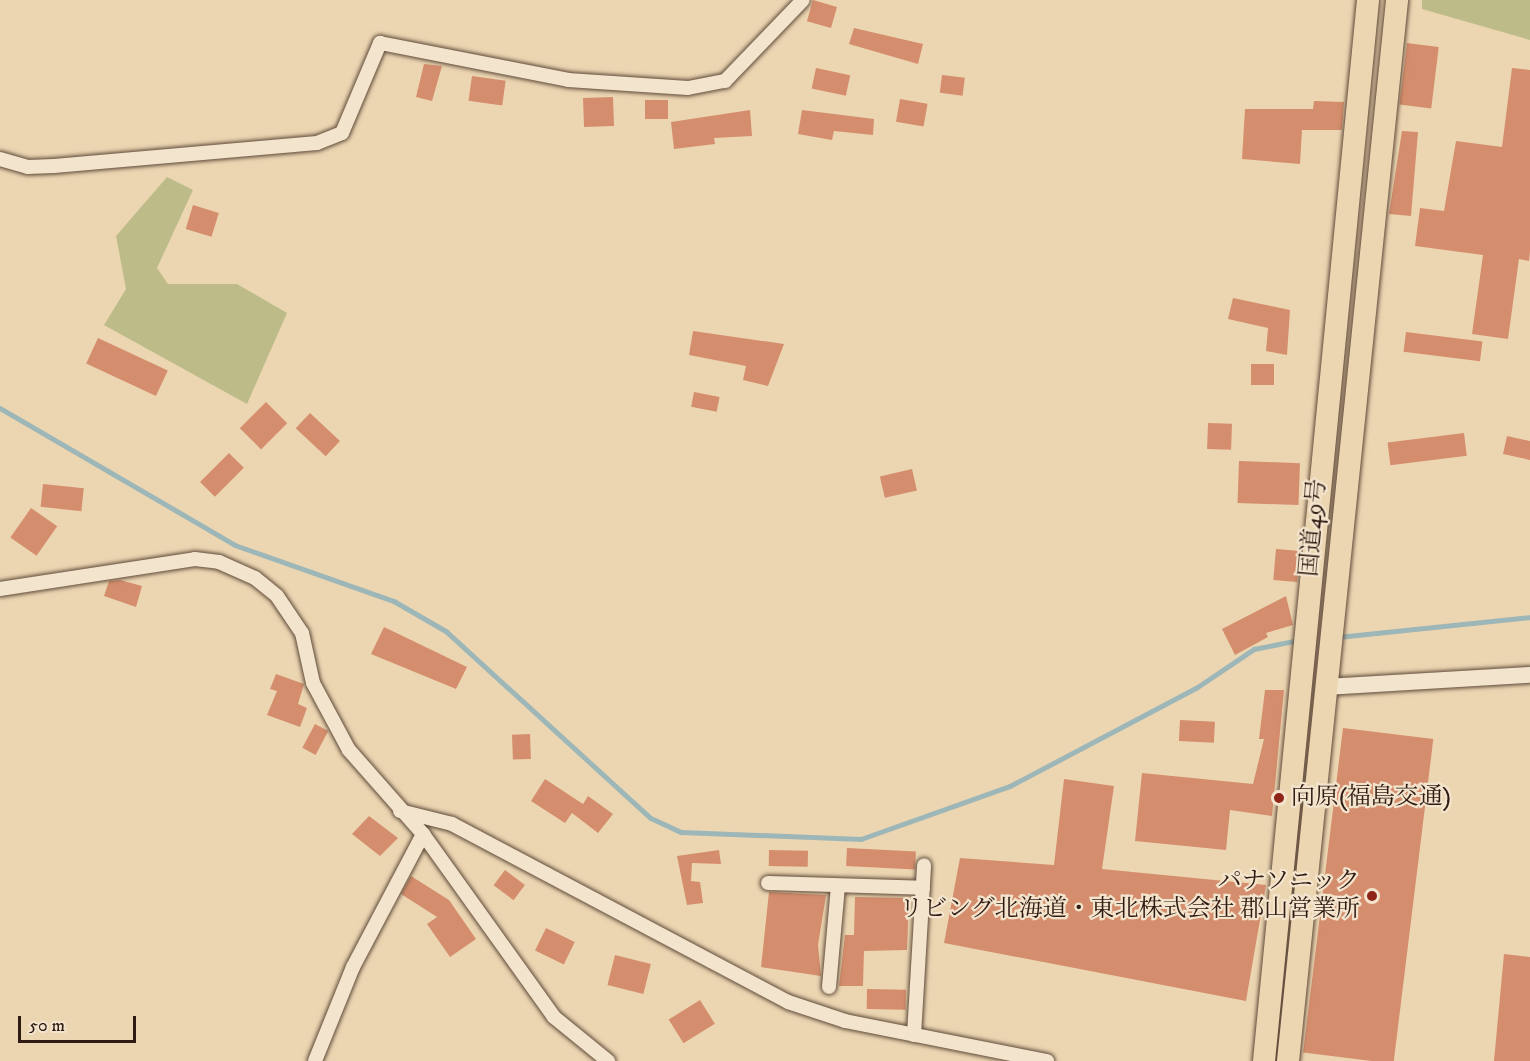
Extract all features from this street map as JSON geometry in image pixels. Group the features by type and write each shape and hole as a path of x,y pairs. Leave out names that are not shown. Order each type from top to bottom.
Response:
{"highway":[{"name":"国道49号","path":"1264,1061 1368,0"},
{"name":"国道49号","path":"1288,1061 1398,0"}],"street":[{"path":"0,159 28,167 54,166 317,143 342,133 380,43 568,80 688,88 725,81 803,0"},
{"path":"0,589 195,559 219,562 255,578 291,614 326,714 397,811 423,834 554,1017 608,1061"},
{"path":"1325,687 1530,675"},
{"path":"397,811 452,824 789,1002 914,1035 1047,1061"},
{"path":"315,1061 353,967 423,834"},
{"path":"914,1035 924,865"},
{"path":"768,883 923,888"},
{"path":"829,987 838,886"}],"shaded area":[{"path":"1422,0 1530,0 1530,40 1422,9"},
{"path":"167,177 193,190 157,268 168,284 237,284 287,313 247,404 104,325 126,289 116,236"}],"building":[{"path":"813,0 837,7 831,28 807,21"},
{"path":"854,28 923,44 918,64 849,44"},
{"path":"1407,43 1439,47 1431,108 1399,105"},
{"path":"424,64 442,66 432,101 416,97"},
{"path":"816,68 850,75 846,96 812,89"},
{"path":"1512,68 1530,70 1530,251 1529,261 1519,259 1508,339 1472,334 1483,255 1415,246 1420,208 1444,211 1456,141 1502,147"},
{"path":"942,75 965,78 963,96 940,93"},
{"path":"472,76 506,81 502,105 469,101"},
{"path":"613,97 614,126 584,127 583,98"},
{"path":"900,99 928,104 924,127 896,122"},
{"path":"645,100 668,100 668,119 645,119"},
{"path":"1314,101 1344,102 1342,130 1302,130 1300,164 1242,159 1245,109 1313,109"},
{"path":"750,110 752,136 714,138 715,144 674,149 671,122"},
{"path":"802,110 874,119 873,135 834,131 832,140 798,134"},
{"path":"1402,131 1418,132 1411,216 1389,214"},
{"path":"193,205 219,213 212,237 186,229"},
{"path":"1233,298 1290,310 1287,355 1266,351 1268,328 1228,319"},
{"path":"693,331 784,344 768,386 743,380 746,366 689,355"},
{"path":"1406,332 1482,341 1480,361 1404,352"},
{"path":"98,338 168,371 156,396 86,363"},
{"path":"1251,364 1274,364 1274,385 1251,385"},
{"path":"694,392 720,397 717,412 691,407"},
{"path":"266,402 287,423 261,449 240,428"},
{"path":"310,413 340,441 326,456 296,428"},
{"path":"1208,423 1232,424 1231,450 1207,449"},
{"path":"1464,433 1467,456 1390,465 1388,442"},
{"path":"1507,436 1530,441 1530,460 1503,454"},
{"path":"229,453 244,468 215,497 200,482"},
{"path":"1239,461 1300,463 1298,505 1238,503"},
{"path":"912,469 917,490 885,498 880,476"},
{"path":"43,484 84,488 81,511 41,507"},
{"path":"31,508 57,526 37,556 10,537"},
{"path":"1276,549 1300,551 1297,582 1273,580"},
{"path":"120,580 142,586 136,607 104,596 109,581"},
{"path":"1286,596 1293,625 1266,633 1268,637 1235,655 1222,629"},
{"path":"384,627 467,667 456,689 371,654"},
{"path":"276,674 304,684 298,704 307,708 300,727 267,715 277,691 270,689"},
{"path":"1265,690 1284,690 1272,816 1230,810 1226,850 1135,841 1142,773 1253,784 1264,739 1259,739"},
{"path":"1180,720 1215,722 1214,743 1179,741"},
{"path":"315,724 328,731 316,755 302,748"},
{"name":"パナソニック リビング北海道・東北株式会社 郡山営業所","path":"1343,728 1433,739 1394,1061 1372,1061 1303,1053"},
{"path":"530,734 531,759 513,760 512,735"},
{"path":"545,779 583,804 588,796 613,814 598,833 572,813 565,823 531,801"},
{"path":"1064,779 1114,786 1102,869 1266,885 1246,1001 944,943 960,858 1054,865"},
{"path":"369,816 398,838 380,856 352,834"},
{"path":"847,848 916,852 915,870 846,866"},
{"path":"719,850 721,864 692,863 691,881 700,882 703,903 687,905 677,856"},
{"path":"769,850 808,851 808,867 769,866"},
{"path":"505,870 525,885 514,900 494,885"},
{"path":"411,876 449,900 476,939 450,957 427,924 437,917 401,894"},
{"path":"769,892 826,895 818,945 821,976 761,967"},
{"path":"855,897 909,898 907,950 864,951 863,986 839,986 845,935 854,935"},
{"path":"546,928 575,942 564,964 535,950"},
{"path":"1504,954 1530,957 1530,1061 1494,1061"},
{"path":"615,955 651,964 643,994 608,985"},
{"path":"867,989 906,990 906,1010 867,1009"},
{"path":"700,1000 715,1024 683,1043 669,1020"}],"waterway":[{"path":"0,408 235,545 394,601 446,631 651,818 681,832 861,839 1010,786 1196,688 1254,649 1299,640"},
{"path":"1338,637 1530,617"}],"place":[{"name":"向原(福島交通)","path":"1279,798"},
{"name":"パナソニック リビング北海道・東北株式会社 郡山営業所","path":"1372,896"}]}
